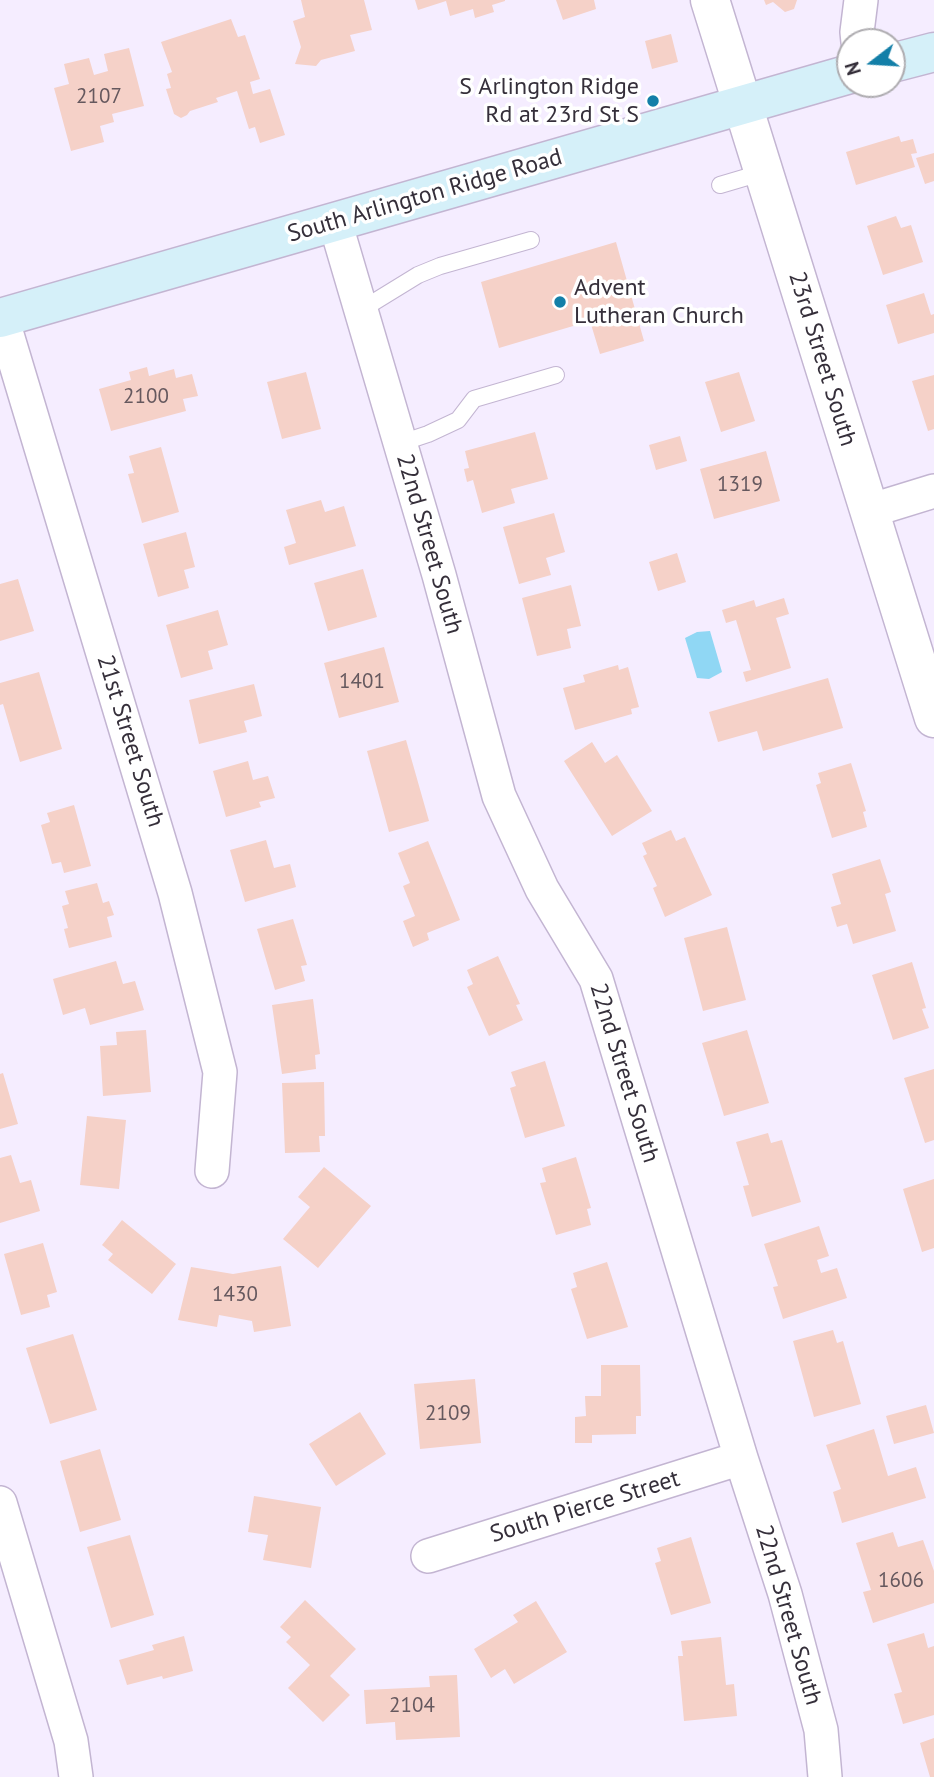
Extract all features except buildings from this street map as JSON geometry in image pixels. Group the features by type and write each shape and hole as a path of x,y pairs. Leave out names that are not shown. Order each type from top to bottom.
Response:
{"main road":[{"path":"906,59 934,52"},
{"name":"South Arlington Ridge Road","path":"1,318 836,78"}],"street":[{"name":"23rd Street South","path":"710,0 934,718"},
{"path":"858,28 861,0"},
{"name":"22nd Street South","path":"335,222 439,575 499,796 542,889 596,979 741,1458 785,1594 821,1730 825,1777"},
{"name":"21st Street South","path":"1,318 175,892 220,1072 212,1171"},
{"path":"869,511 934,491"},
{"name":"South Pierce Street","path":"428,1556 741,1458"},
{"path":"0,1503 71,1741 76,1777"}],"lane":[{"path":"720,185 764,172"},
{"path":"361,310 418,275 440,265 531,240"},
{"path":"401,443 458,421 474,399 556,375"}],"water":[{"path":"710,631 722,672 709,679 697,678 685,638 697,632"}],"place":[{"name":"S Arlington Ridge Rd at 23rd St S","path":"653,101"},
{"name":"Advent Lutheran Church","path":"560,302"}]}
